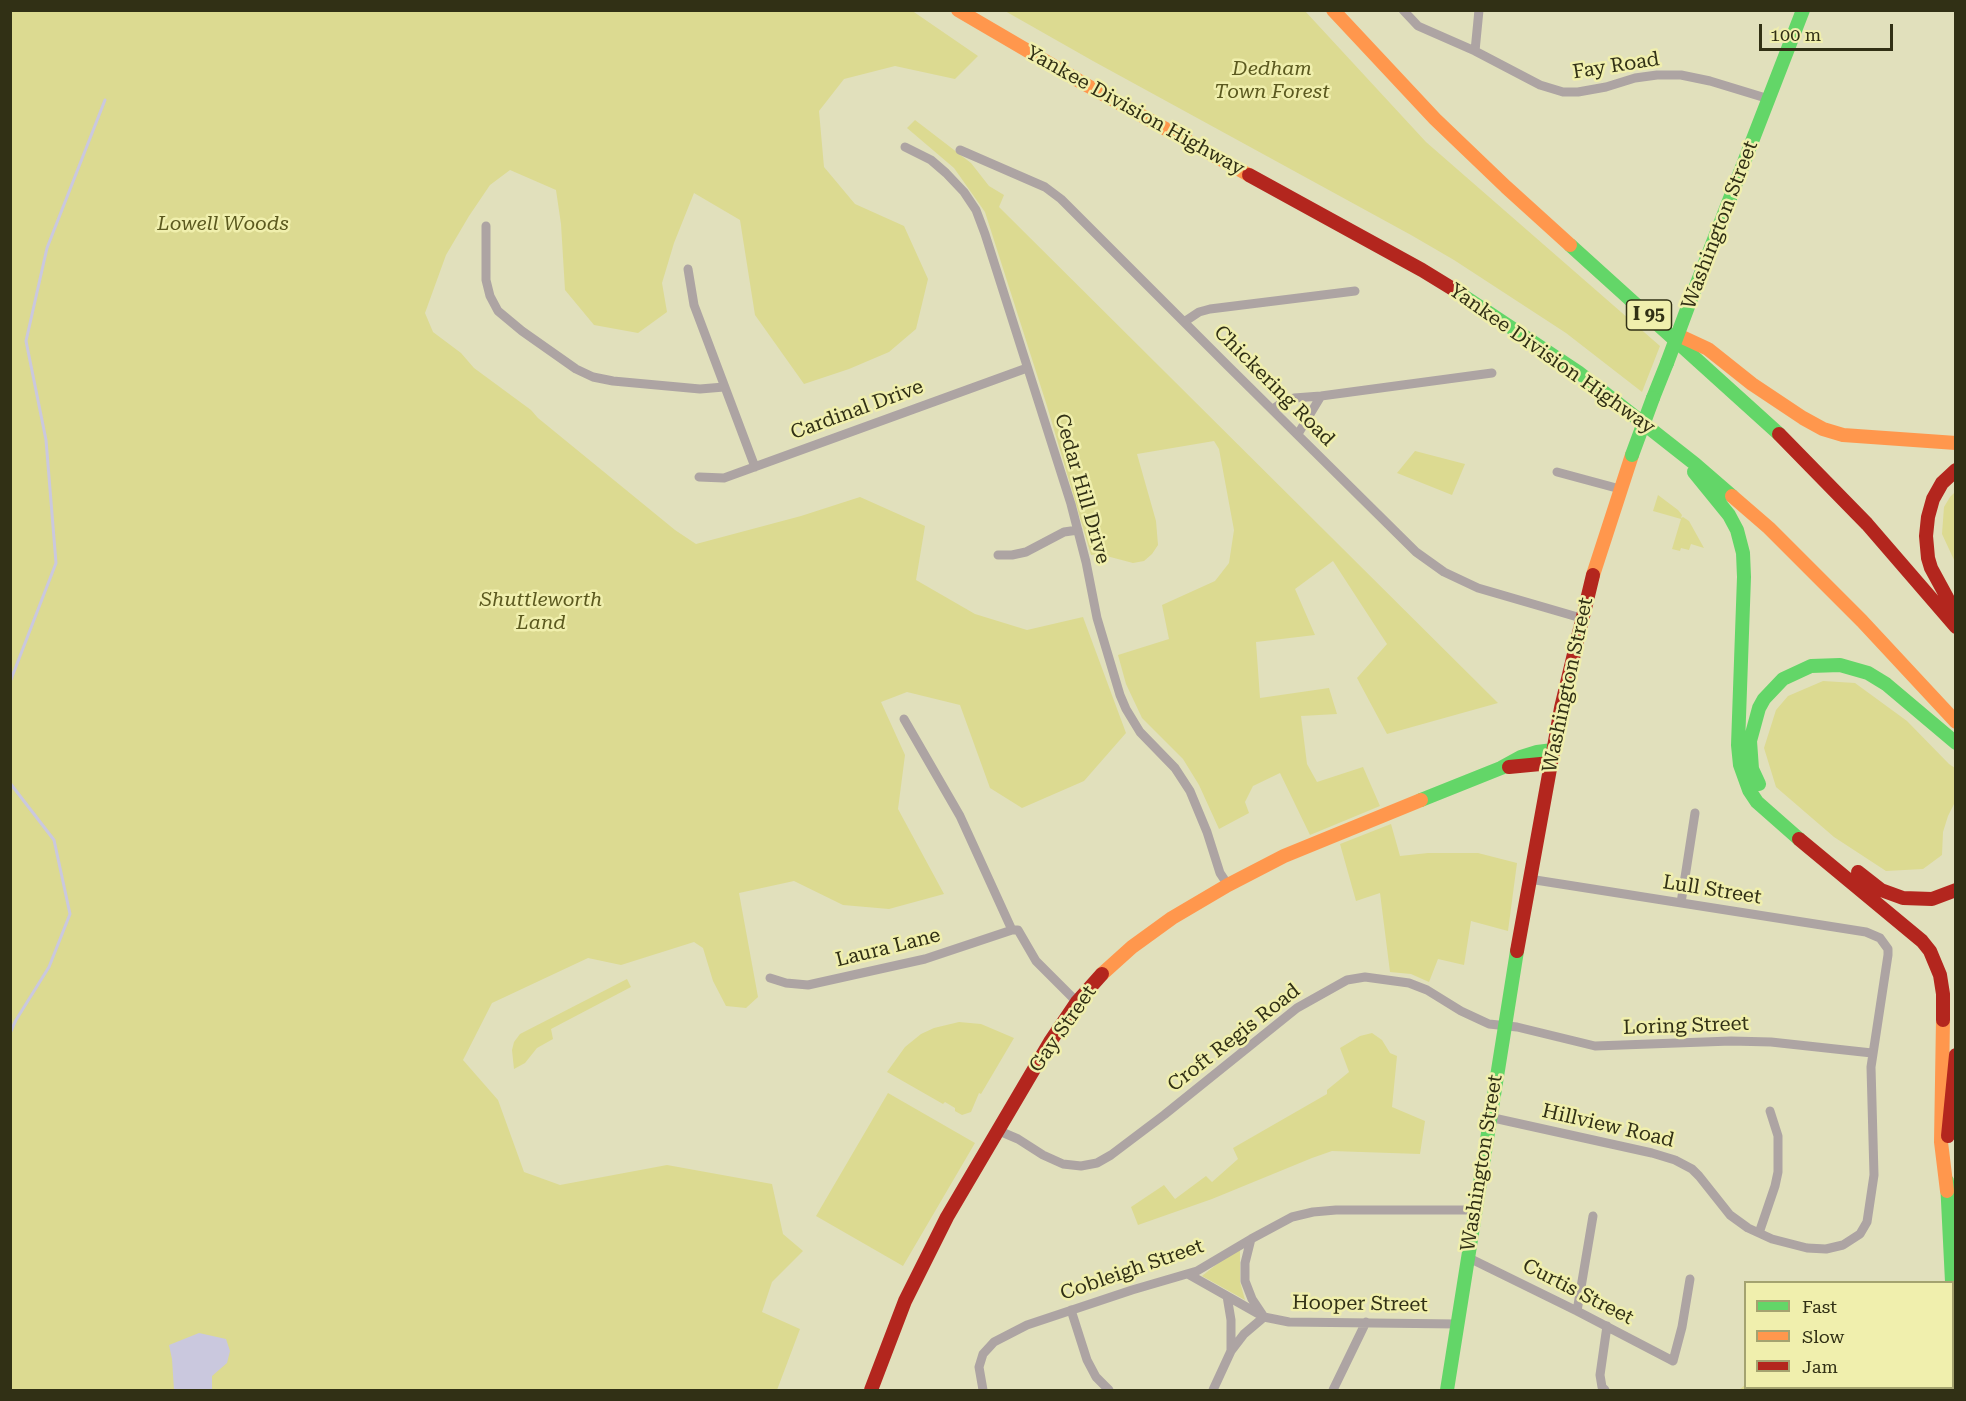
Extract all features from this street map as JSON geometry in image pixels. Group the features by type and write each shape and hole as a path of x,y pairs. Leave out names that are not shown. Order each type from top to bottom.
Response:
{"main road":[{"name":"Yankee Division Highway","path":"958,10 1071,77 1399,256 1558,358 1677,449 1751,512 1816,573 1956,722"},
{"name":"I 95","path":"1333,10 1464,147 1518,198 1764,417 1889,548 1956,627"},
{"name":"Washington Street","path":"1447,1390 1503,1026 1561,708 1581,618 1595,566 1632,455 1803,10"},
{"path":"1663,327 1708,349 1752,384 1823,429 1843,435 1956,443"},
{"path":"1677,449 1707,490 1729,515 1737,530 1743,553 1738,745 1740,765 1749,790 1773,818 1912,931 1930,951 1936,962 1942,981 1943,994 1941,1142 1947,1191 1952,1281"},
{"path":"1956,470 1942,483 1933,499 1926,536 1931,568 1956,614"},
{"path":"1956,742 1877,678 1850,666 1830,664 1811,666 1801,670 1776,686 1759,708 1750,741 1752,769 1767,796 1871,883 1893,895 1912,900 1932,898 1956,890"},
{"name":"Gay Street","path":"871,1390 905,1301 926,1257 997,1130 1077,1002 1106,971 1132,947 1172,918 1284,856 1500,768 1552,757"},
{"path":"1947,1191 1949,1122 1956,1055"},
{"path":"1954,1298 1956,1315"}],"street":[{"name":"Fay Road","path":"1404,10 1418,26 1475,51 1540,85 1563,92 1606,87 1635,78 1682,75 1769,99"},
{"path":"1475,51 1479,10"},
{"name":"Cedar Hill Drive","path":"905,147 931,160 946,172 976,210 1078,530 1097,618 1120,695 1140,732 1175,768 1190,791 1207,832 1220,873 1228,885"},
{"name":"Chickering Road","path":"960,150 1045,187 1061,199 1416,552 1444,572 1495,594 1581,618"},
{"path":"486,226 486,280 490,297 498,310 522,331 576,369 613,381 700,389 724,387"},
{"path":"688,269 694,304 755,466"},
{"path":"1184,322 1199,312 1210,309 1355,291"},
{"name":"Cardinal Drive","path":"699,477 724,478 1027,368"},
{"path":"1273,409 1286,400 1492,373"},
{"path":"1298,435 1321,396"},
{"path":"1557,472 1620,489"},
{"path":"998,555 1026,552 1064,532 1078,530"},
{"path":"904,718 960,816 1012,930 1018,930 1023,935 1040,966 1077,1002"},
{"path":"1681,903 1695,813"},
{"name":"Lull Street","path":"1529,879 1866,933 1880,938 1885,943"},
{"name":"Laura Lane","path":"770,978 786,983 808,985 819,983 925,959 1012,930"},
{"name":"Hillview Road","path":"1489,1117 1675,1160 1699,1176 1730,1215 1759,1233 1806,1248 1826,1249 1843,1245 1860,1234 1867,1222 1874,1175 1870,1081 1872,1053 1888,956 1885,943"},
{"name":"Croft Regis Road","path":"997,1130 1063,1164 1081,1166 1097,1163 1164,1115 1297,1008 1347,980 1365,977 1409,982 1461,1011 1490,1024 1503,1026"},
{"name":"Loring Street","path":"1503,1026 1517,1027 1595,1046 1731,1041 1771,1042 1872,1053"},
{"path":"1759,1233 1778,1172 1778,1136 1770,1111"},
{"name":"Cobleigh Street","path":"983,1390 979,1367 982,1354 994,1342 1027,1325 1188,1274 1211,1264 1292,1217 1336,1210 1474,1210"},
{"path":"1578,1311 1593,1216"},
{"name":"Hooper Street","path":"1251,1239 1246,1255 1245,1281 1252,1299 1264,1317"},
{"name":"Curtis Street","path":"1467,1257 1578,1311 1673,1361 1682,1327 1690,1279"},
{"name":"Hooper Street","path":"1188,1274 1264,1317 1289,1322 1456,1324"},
{"path":"1227,1296 1231,1320 1231,1351"},
{"path":"1071,1310 1095,1377 1109,1390"},
{"path":"1213,1390 1231,1351 1244,1334 1264,1317"},
{"path":"1333,1390 1365,1322"},
{"path":"1605,1390 1602,1387 1600,1375 1607,1326"}],"green space":[{"path":"911,10 978,56 955,79 895,66 844,79 819,111 824,167 855,204 904,226 928,279 916,329 889,352 849,369 804,384 755,315 740,220 694,193 674,243 662,283 667,312 638,333 594,325 565,290 561,224 556,190 510,170 490,185 469,216 446,255 425,313 433,332 461,353 474,368 531,410 675,530 696,544 801,516 860,497 925,526 916,580 975,614 1027,630 1083,617 1126,733 1084,781 1022,808 990,788 960,705 907,692 881,702 905,755 898,809 944,894 889,909 843,905 794,881 739,893 758,997 746,1008 726,1006 713,981 703,948 694,942 621,965 588,958 492,1003 463,1060 498,1100 524,1172 560,1185 667,1165 772,1184 783,1234 803,1251 772,1282 762,1312 800,1329 777,1390 11,1390 10,11"},
{"name":"Dedham Town Forest","path":"1005,11 1305,11 1426,142 1660,346 1642,392 1566,333 1454,260"},
{"path":"915,120 971,163 989,186 1004,195 999,207 1498,703 1387,734 1357,678 1387,644 1333,561 1295,589 1315,635 1256,642 1260,698 1329,688 1337,714 1301,716 1307,764 1317,782 1363,767 1380,806 1310,835 1280,773 1253,786 1245,802 1249,813 1219,829 1199,785 1183,759 1142,718 1126,684 1118,655 1169,639 1162,605 1215,581 1229,563 1234,530 1219,449 1214,441 1137,454 1156,521 1158,545 1144,561 1133,563 1099,554 1091,555 1047,406 985,212 954,168 907,128"},
{"path":"1415,451 1465,464 1452,495 1397,473"},
{"path":"1955,492 1955,562 1942,534 1944,507"},
{"path":"1658,495 1678,510 1682,515 1681,518 1689,521 1704,548 1691,544 1689,550 1672,549 1681,519 1653,511"},
{"path":"1823,681 1855,683 1907,721 1955,768 1955,802 1943,832 1942,855 1923,869 1886,871 1834,837 1776,787 1764,748 1776,710 1788,696"},
{"path":"1391,824 1400,856 1428,853 1478,853 1517,863 1508,931 1471,921 1464,965 1438,959 1429,982 1411,974 1390,972 1380,893 1356,901 1340,844"},
{"path":"627,979 631,987 551,1029 553,1039 537,1048 525,1063 514,1069 512,1050 520,1034"},
{"path":"959,1022 981,1024 1014,1038 981,1094 979,1093 971,1112 962,1115 945,1102 943,1104 887,1072 905,1047 921,1034 934,1028"},
{"path":"1372,1033 1382,1040 1390,1053 1397,1056 1392,1107 1425,1121 1420,1154 1332,1151 1212,1199 1138,1225 1131,1207 1164,1185 1175,1199 1206,1176 1212,1182 1238,1159 1233,1148 1327,1094 1327,1090 1349,1072 1340,1048 1360,1036"},
{"path":"888,1093 975,1143 903,1266 816,1216"},
{"path":"1240,1250 1240,1282 1245,1300 1202,1276 1222,1260"},
{"path":"1744,1386 1744,1389 1848,1389 1848,1390 1739,1390"}],"water":[{"path":"199,1333 226,1339 230,1351 227,1363 212,1376 212,1390 174,1390 169,1345"}],"waterway":[{"path":"10,682 56,563 46,440 26,341 47,248 105,100"},
{"path":"10,783 54,840 70,914 49,967 10,1033"}],"traffic: fast":[{"path":"1689,304 1803,10"},
{"path":"1570,245 1779,434"},
{"path":"1453,289 1578,372 1732,496"},
{"path":"1667,363 1689,304"},
{"path":"1653,398 1667,363"},
{"path":"1632,455 1653,398"},
{"path":"1694,472 1729,515 1737,530 1743,553 1738,745 1740,765 1749,790 1757,802 1799,839"},
{"path":"1759,784 1752,769 1750,741 1759,708 1764,699 1783,679 1811,666 1840,665 1868,673 1886,684 1956,743"},
{"path":"1421,800 1501,768 1521,757 1553,750"},
{"path":"1447,1390 1517,951"},
{"path":"1947,1181 1952,1281"}],"traffic: slow":[{"path":"958,10 1081,82 1249,175"},
{"path":"1333,10 1435,119 1570,245"},
{"path":"1680,336 1708,349 1752,384 1823,429 1843,435 1956,443"},
{"path":"1593,575 1632,455"},
{"path":"1732,496 1769,528 1862,621 1956,722"},
{"path":"1102,974 1132,947 1172,918 1228,885 1284,856 1421,800"},
{"path":"1943,1020 1941,1142 1947,1191"},
{"path":"1954,1302 1956,1315"}],"traffic: jam":[{"path":"1249,175 1453,289"},
{"path":"1779,434 1867,524 1956,627"},
{"path":"1956,470 1942,483 1933,499 1926,536 1931,568 1956,614"},
{"path":"1517,951 1561,708 1593,575"},
{"path":"1509,767 1551,763"},
{"path":"1799,839 1922,941 1930,951 1940,975 1943,1020"},
{"path":"1858,872 1881,890 1903,898 1932,899 1956,890"},
{"path":"871,1390 905,1301 947,1217 1050,1042 1077,1002 1102,974"},
{"path":"1948,1136 1956,1055"}],"park label":[{"name":"Lowell Woods","path":"223,224"},
{"name":"Shuttleworth Land","path":"541,612"}]}
